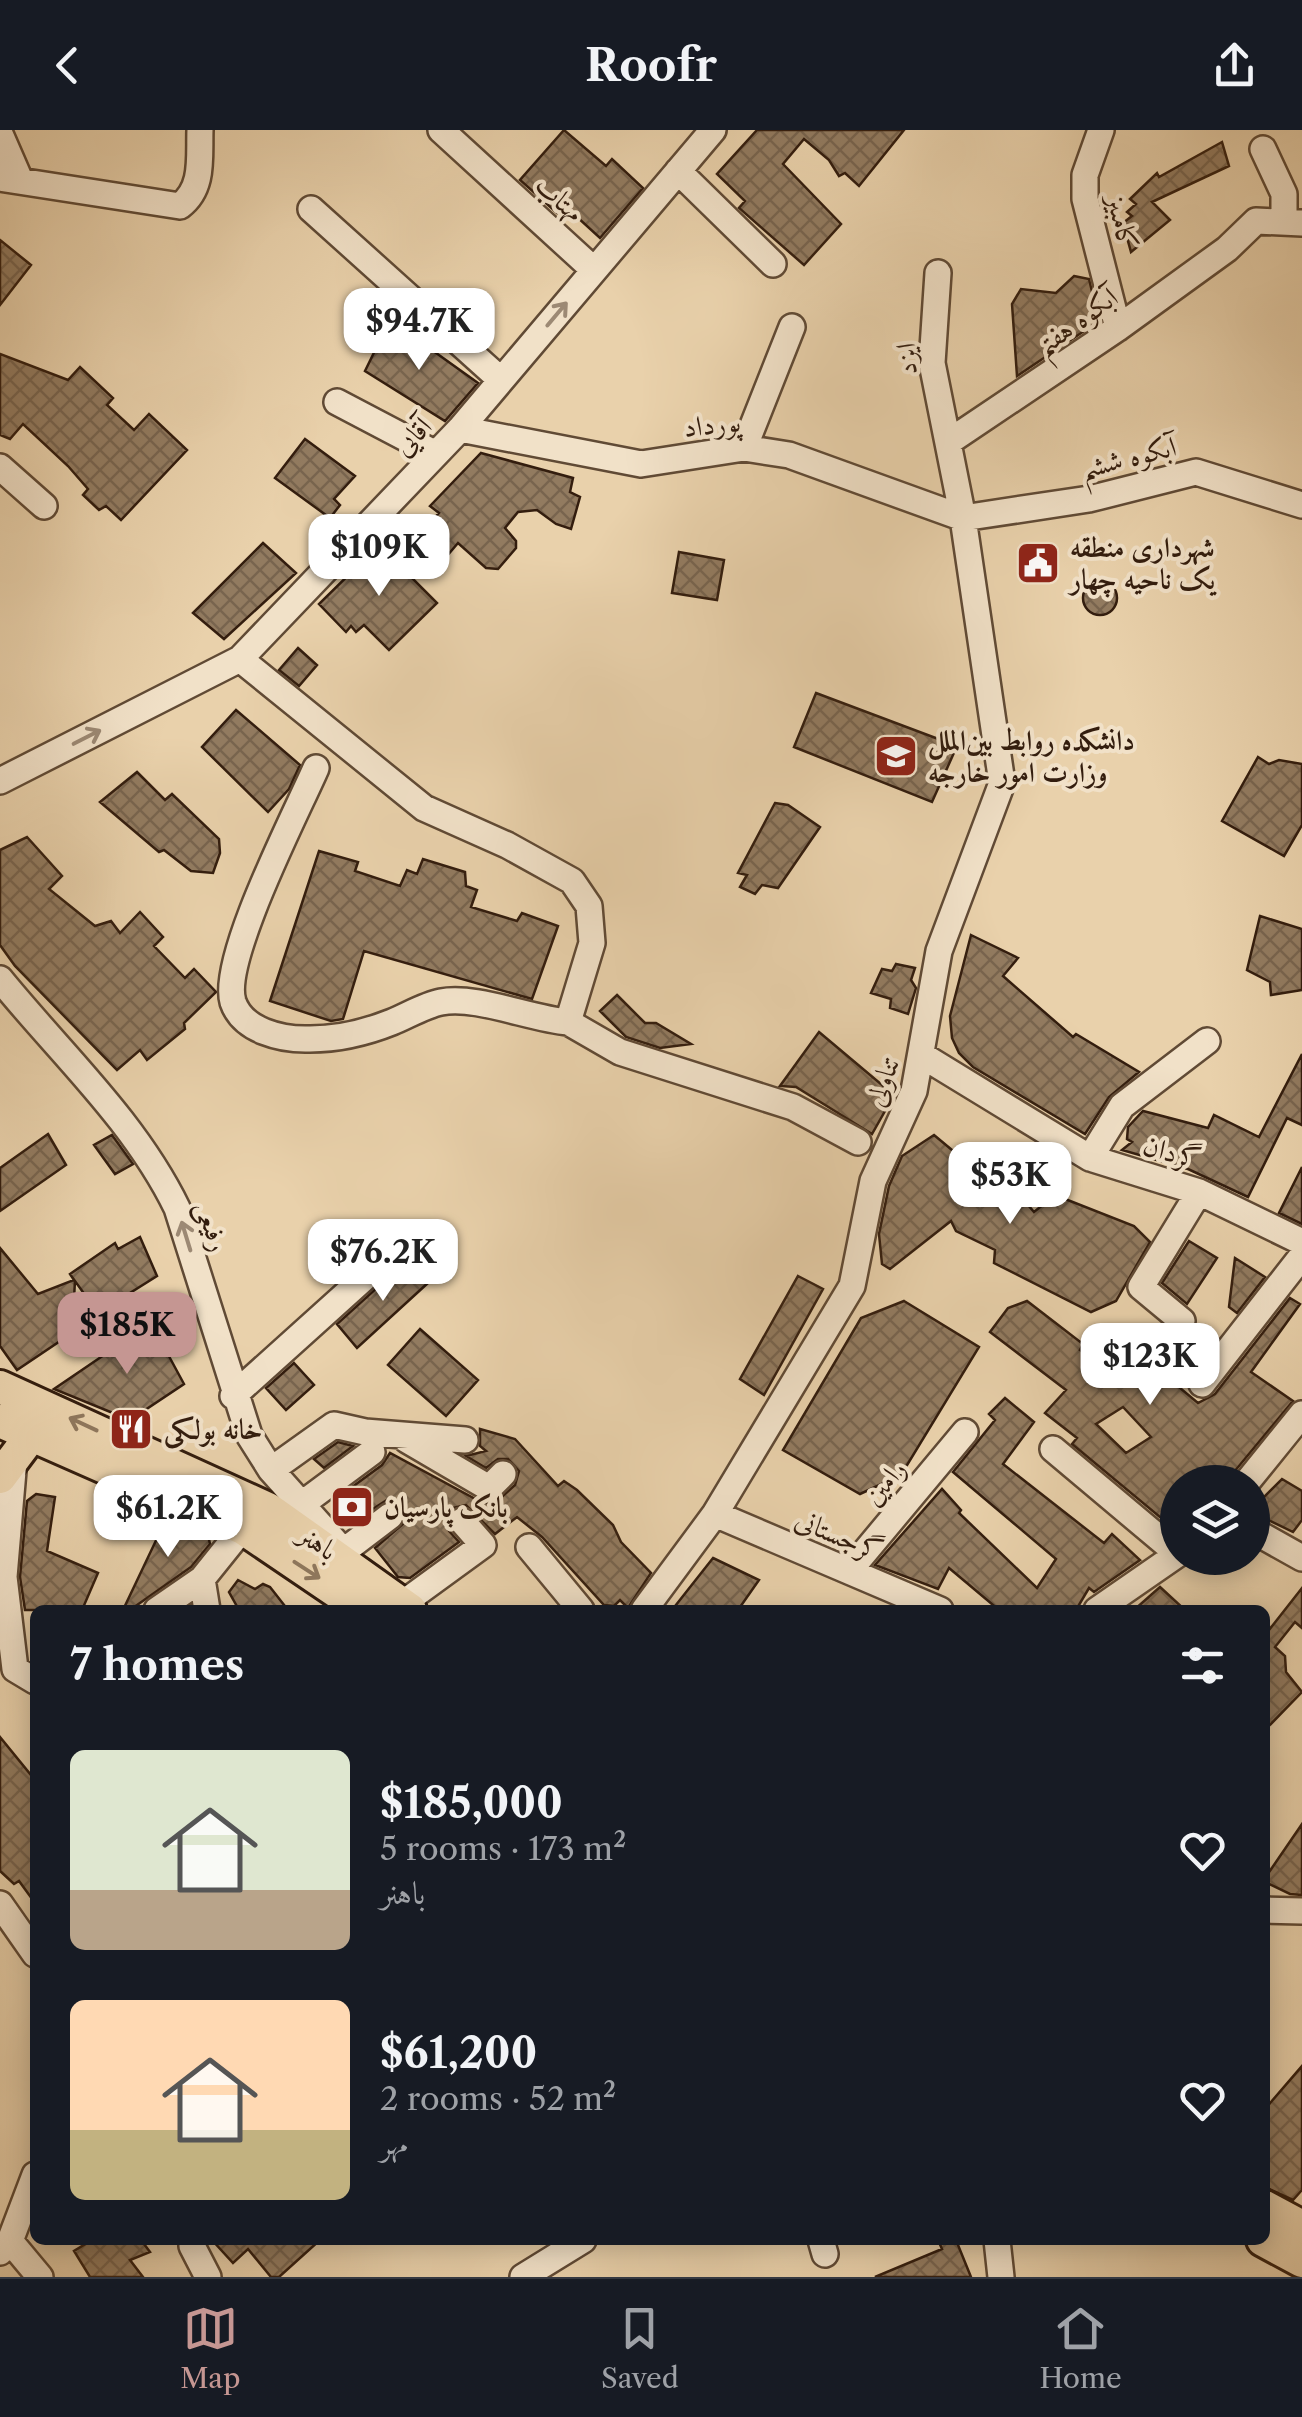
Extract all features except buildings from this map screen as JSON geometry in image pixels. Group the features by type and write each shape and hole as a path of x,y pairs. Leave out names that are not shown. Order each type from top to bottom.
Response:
{"main road":[{"name":"باهنر","path":"0,1387 23,1444"},
{"name":"باهنر","path":"0,1421 23,1444 243,1528 357,1605"},
{"name":"باهنر","path":"23,1444 268,1508 349,1559 404,1605"},
{"path":"1284,2220 1302,2261"}],"street":[{"path":"0,134 10,179 180,206 193,197 198,186 200,130"},
{"name":"مهتاب","path":"441,130 594,270"},
{"name":"آقایی","path":"0,781 240,659 460,429 713,130"},
{"name":"کامبیز","path":"1101,130 1085,175 1085,199 1118,328"},
{"path":"1264,149 1293,221"},
{"path":"678,171 773,264"},
{"path":"310,209 501,380"},
{"name":"آبکوه هفتم","path":"950,441 1118,328 1227,249 1256,221 1293,221"},
{"name":"ایزد","path":"938,273 932,362 950,441"},
{"path":"744,448 792,327"},
{"path":"337,402 436,454"},
{"name":"پورداد","path":"460,429 641,464 744,448 789,455 963,518"},
{"path":"950,441 963,518"},
{"path":"0,467 44,506"},
{"name":"آبکوه ششم","path":"963,518 1089,499 1196,472 1302,505"},
{"name":"تناولی","path":"648,1605 715,1514 852,1286 873,1180 914,1091 923,1056 921,1032 938,951 1002,784 963,518"},
{"path":"240,659 424,808 507,845 572,881 589,906 592,943 568,1022"},
{"path":"316,768 244,934 233,974 232,1001 246,1023 274,1035 308,1040 385,1025 440,1002 464,1001 568,1022 620,1052 793,1107 858,1142"},
{"name":"رفیعی","path":"0,979 9,1010 138,1140 161,1175 177,1208 248,1436 272,1470 349,1559"},
{"path":"1090,1158 1122,1106 1207,1041"},
{"name":"گردان","path":"923,1056 1090,1158 1199,1192 1302,1242"},
{"path":"1182,1320 1141,1287 1199,1192"},
{"path":"233,1396 384,1260 423,1247"},
{"path":"1202,1384 1302,1256"},
{"path":"1261,1465 1302,1414"},
{"path":"272,1470 334,1424 465,1440"},
{"name":"رامین","path":"849,1572 964,1432"},
{"path":"398,1434 489,1488 503,1474"},
{"path":"23,1444 4,1576 15,1669 30,1678"},
{"path":"1053,1449 1160,1539"},
{"path":"302,1504 372,1452"},
{"name":"گرجستانی","path":"715,1514 928,1605"},
{"path":"349,1559 390,1516"},
{"path":"408,1605 482,1545 462,1522"},
{"path":"164,1605 202,1578 243,1528"},
{"path":"1270,1540 1302,1558"},
{"path":"529,1546 577,1605"},
{"path":"1104,1605 1160,1566"},
{"path":"202,1578 206,1605"},
{"path":"0,1904 30,1947"},
{"path":"1270,1910 1302,1911"},
{"path":"30,2188 5,2247 40,2277"},
{"path":"522,2277 576,2245"},
{"path":"998,2245 1001,2277"},
{"path":"192,2246 208,2277"}],"place":[{"name":"شهرداری منطقه یک ناحیه چهار","path":"1038,563"},
{"name":"دانشکده روابط بین‌الملل وزارت امور خارجه","path":"896,756"},
{"name":"خانه بولکی","path":"131,1429"},
{"name":"بانک پارسیان","path":"352,1507"}]}
